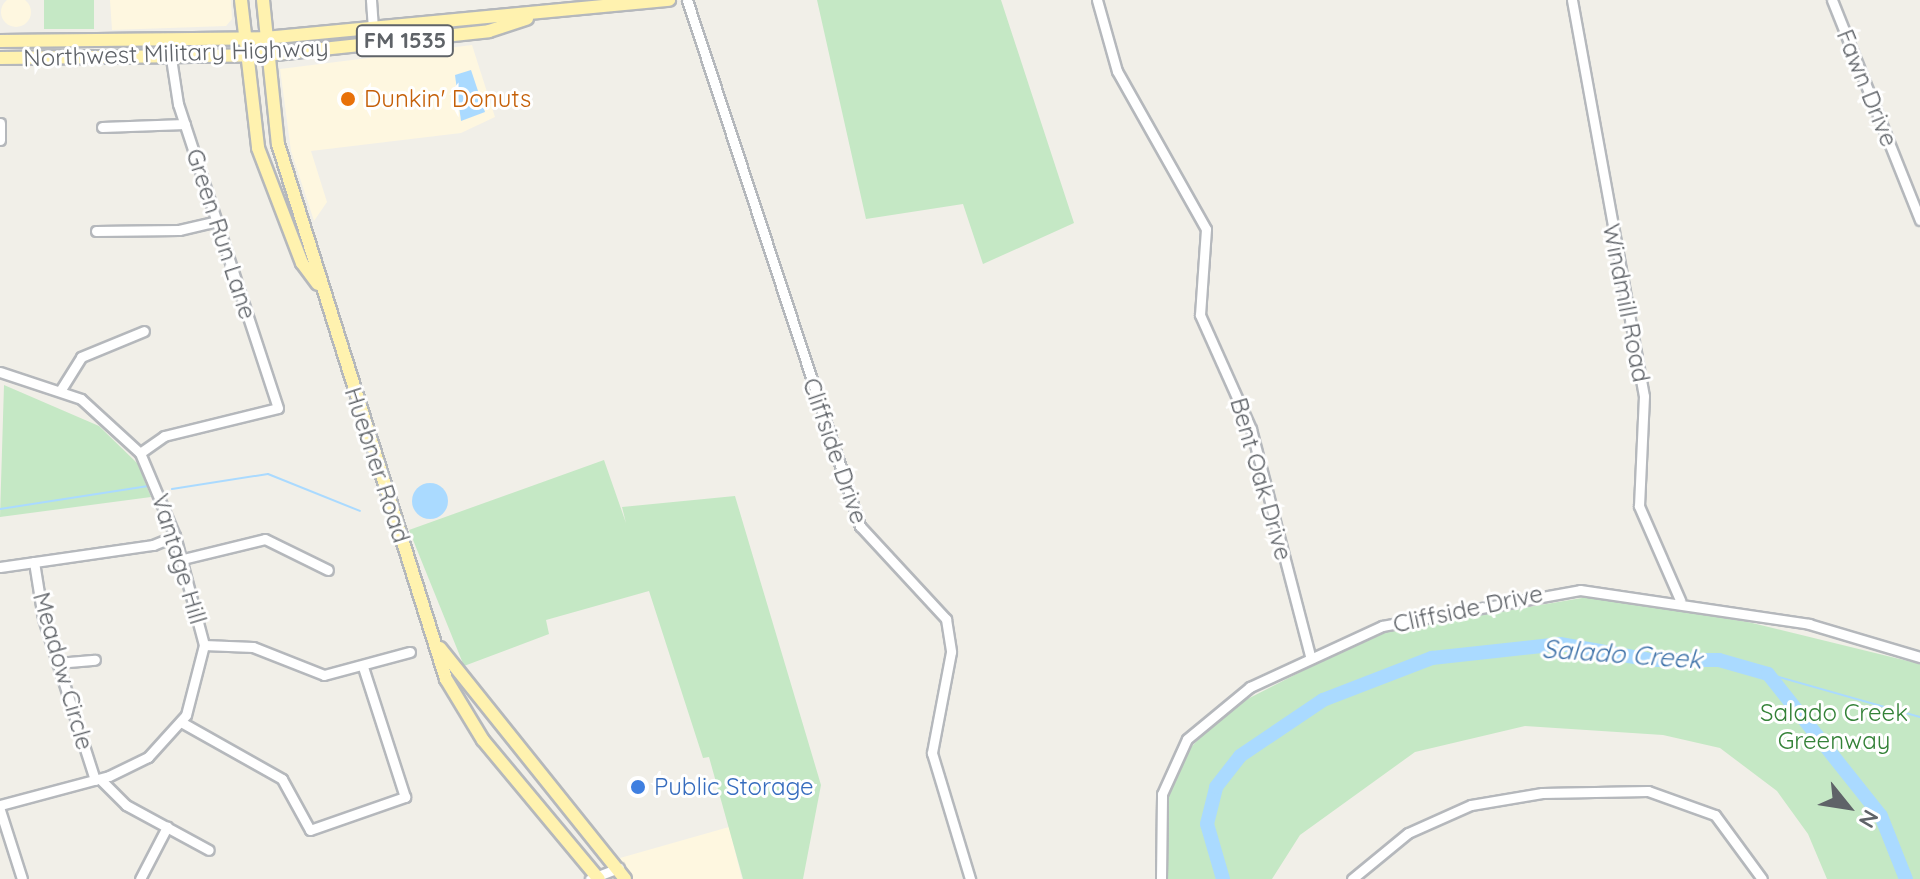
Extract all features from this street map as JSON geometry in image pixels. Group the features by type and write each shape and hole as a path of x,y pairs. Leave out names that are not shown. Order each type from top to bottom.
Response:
{"main road":[{"name":"Huebner Road","path":"241,0 258,148 286,224 318,284"},
{"name":"Huebner Road","path":"263,0 273,120 303,217 318,284 438,646 446,679 492,751 595,878"},
{"name":"Northwest Military Highway","path":"0,41 265,38 541,15 669,0"},
{"name":"Northwest Military Highway","path":"0,58 266,55 489,31 541,15"},
{"path":"286,224 303,217"},
{"name":"Huebner Road","path":"438,646 506,738 583,817 622,874"},
{"path":"492,751 506,738"}],"street":[{"path":"371,0 373,28"},
{"name":"Cliffside Drive","path":"687,0 860,526 946,619 951,652 932,753 970,879"},
{"name":"Bent Oak Drive","path":"1097,0 1117,71 1206,229 1200,315 1251,429 1310,655"},
{"name":"Windmill Road","path":"1572,0 1644,396 1639,506 1680,600"},
{"name":"Fawn Drive","path":"1832,0 1920,220"},
{"name":"Green Run Lane","path":"140,453 164,436 278,408 185,124 171,58"},
{"path":"0,123 0,140"},
{"path":"102,127 185,124"},
{"path":"96,231 179,230 217,221"},
{"path":"60,391 92,349 144,331"},
{"name":"Vantage Hill","path":"0,372 60,391 109,419 140,453 183,559 204,645 198,688 181,722 148,757 98,779 0,808"},
{"path":"0,567 153,545 175,536"},
{"path":"183,559 265,539 328,570"},
{"name":"Meadow Circle","path":"34,562 57,663 98,779 120,801 209,850"},
{"name":"Cliffside Drive","path":"1161,879 1162,794 1174,755 1227,702 1310,655 1382,626 1536,593 1680,600 1809,624 1920,657"},
{"path":"204,645 260,648 324,675 410,652"},
{"path":"57,663 95,660"},
{"path":"181,722 282,779 310,830 405,797 363,667"},
{"path":"1352,879 1408,833 1471,805 1542,793 1648,791 1715,815 1762,879"},
{"path":"0,808 22,879"},
{"path":"140,879 167,827"},
{"path":"595,878 622,874"}],"shaded area":[{"path":"16,-3 27,1 31,12 27,23 16,27 5,23 1,12 5,1"},
{"path":"110,0 231,0 232,19 226,26 112,30"},
{"path":"472,45 495,117 461,133 311,151 327,202 314,221 291,151 280,69"},
{"path":"729,827 742,879 632,879 620,858"}],"green space":[{"path":"44,0 94,0 94,29 44,29"},
{"path":"817,0 1001,0 1074,223 983,264 963,204 866,219"},
{"path":"4,385 99,426 138,464 151,497 0,517"},
{"path":"604,460 626,523 622,507 735,496 821,785 803,879 743,879 709,757 703,758 649,591 546,620 549,634 464,666 409,530"},
{"name":"Salado Creek Greenway","path":"1588,597 1748,622 1920,664 1920,879 1827,879 1808,834 1777,791 1720,748 1663,735 1525,726 1415,752 1300,835 1272,879 1168,879 1167,797 1177,762 1226,710 1379,632"}],"water":[{"path":"471,70 485,112 461,121 455,75"},
{"path":"430,483 443,488 448,501 443,514 430,519 417,514 412,501 417,488"}],"waterway":[{"path":"172,489 268,474 360,511"},
{"path":"0,509 148,486"},
{"name":"Salado Creek","path":"1223,879 1207,824 1216,787 1240,756 1323,700 1432,658 1560,644 1651,660 1719,660 1768,674 1881,816 1906,879"},
{"path":"1768,674 1920,717"}],"place":[{"name":"Dunkin' Donuts","path":"348,99"},
{"name":"Public Storage","path":"638,787"}]}
